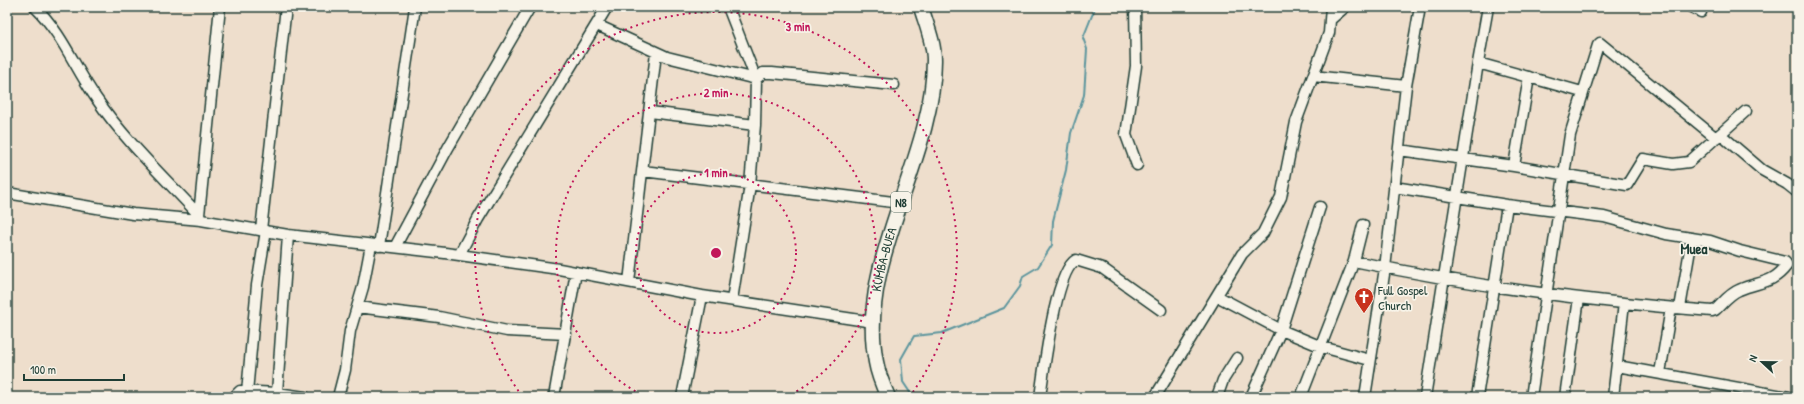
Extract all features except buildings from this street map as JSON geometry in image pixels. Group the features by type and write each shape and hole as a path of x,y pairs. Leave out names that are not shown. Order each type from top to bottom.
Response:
{"highway":[{"name":"KUMBA-BUEA","path":"888,397 876,361 873,322 874,305 883,262 924,128 932,88 934,57 921,7"}],"street":[{"path":"35,7 46,17 64,44 95,98 128,140 200,217"},
{"path":"200,217 220,7"},
{"path":"247,392 286,7"},
{"path":"338,397 345,370 350,331 375,245 416,7"},
{"path":"395,248 448,148 530,7"},
{"path":"459,255 478,219 607,7"},
{"path":"728,7 756,79 755,125 750,185 732,300"},
{"path":"1135,7 1136,73 1126,134 1137,165"},
{"path":"1155,397 1242,254 1263,233 1281,197 1296,122 1329,33 1331,7"},
{"path":"1330,19 1345,7"},
{"path":"1364,397 1385,268 1406,86 1420,7"},
{"path":"1425,397 1488,7"},
{"path":"1691,7 1701,12"},
{"path":"597,25 656,53 756,79"},
{"path":"1531,397 1570,135 1582,92 1600,43 1762,170 1787,184 1797,192"},
{"path":"629,282 656,53"},
{"path":"1478,62 1582,92"},
{"path":"756,79 764,73 772,73 894,85"},
{"path":"1313,76 1406,86"},
{"path":"1514,166 1529,77"},
{"path":"1399,150 1514,166 1627,185 1643,158 1673,164 1686,163 1746,111"},
{"path":"650,112 755,125"},
{"path":"643,171 750,185 790,188 901,203"},
{"path":"1354,261 1444,279 1547,294 1675,308 1715,310 1738,290 1769,281 1787,265 1784,262 1740,251 1710,241 1666,234 1604,217 1507,205 1394,187"},
{"path":"7,193 134,214 200,217 288,235 459,255 576,272 702,296 873,322"},
{"path":"1477,397 1496,286 1507,205"},
{"path":"1251,397 1280,330 1320,207"},
{"path":"1302,397 1354,261 1363,225"},
{"path":"277,393 288,235"},
{"path":"1660,373 1692,238"},
{"path":"1040,397 1054,309 1067,269 1071,263 1076,260 1102,268 1161,310"},
{"path":"554,397 576,272"},
{"path":"682,397 702,296"},
{"path":"1217,296 1280,330 1322,347 1370,360"},
{"path":"1565,397 1579,298"},
{"path":"1613,397 1624,303"},
{"path":"357,307 439,317 507,331 566,334"},
{"path":"1217,397 1223,380 1237,358"},
{"path":"1617,366 1789,397"},
{"path":"234,397 240,391 277,393 305,397"}],"waterway":[{"path":"913,397 903,382 901,359 914,336 942,333 1004,308 1020,286 1023,276 1038,267 1052,245 1053,221 1066,170 1071,133 1084,95 1087,49 1083,38 1095,8 1094,7"}],"place":[{"name":"Full Gospel Church","path":"1364,314"}],"district":[{"name":"Muea","path":"1694,248"}]}
